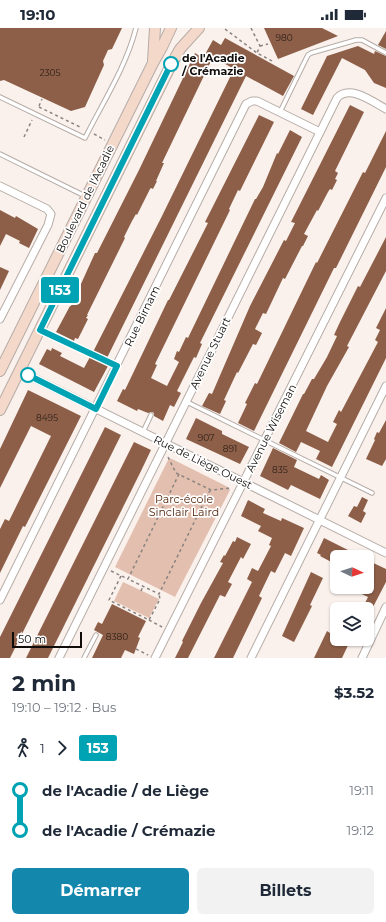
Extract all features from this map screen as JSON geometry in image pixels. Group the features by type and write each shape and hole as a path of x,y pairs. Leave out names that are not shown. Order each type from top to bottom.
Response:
{"main road":[{"path":"152,63 156,28"},
{"name":"Boulevard de l'Acadie","path":"0,371 152,63 171,28"},
{"name":"Boulevard de l'Acadie","path":"0,410 171,65 185,43 199,28"}],"street":[{"name":"Avenue Stuart","path":"59,658 337,98 344,93 350,92 386,109"},
{"name":"Rue Birnam","path":"0,600 246,104 252,100 257,101 320,132"},
{"path":"0,186 46,208 51,212 48,225 2,310 0,320"},
{"name":"Avenue Wiseman","path":"155,658 386,198"},
{"name":"Rue de Liège Ouest","path":"20,371 386,553"},
{"path":"251,658 386,386"},
{"path":"362,658 386,607"}],"lane":[{"path":"0,97 85,138 122,67 133,40 136,28"},
{"path":"280,112 305,61 310,54 356,40 362,40 386,53"},
{"path":"0,154 87,196"},
{"path":"40,330 117,366"},
{"path":"186,401 372,493"},
{"path":"142,432 151,415"},
{"path":"84,658 96,635"}],"path":[{"path":"251,28 260,46 257,53"},
{"path":"225,29 257,53 274,62"},
{"path":"260,46 268,44"},
{"path":"39,107 105,140"},
{"path":"168,456 176,472 211,490 231,488"},
{"path":"128,579 137,564 180,474"},
{"path":"150,620 160,599 158,594 211,490"},
{"path":"112,571 158,594"},
{"path":"121,576 109,600 162,626"},
{"path":"141,590 143,586"},
{"path":"136,649 148,655"}],"green space":[{"name":"Parc-école Sinclair Laird","path":"169,458 228,487 230,490 175,597 115,567"},
{"path":"123,582 159,599 149,618 114,601"}],"building":[{"path":"0,28 122,28 112,49 108,50 103,61 104,65 85,107 71,111 4,80 0,81"},
{"path":"264,28 322,28 338,36 278,59"},
{"path":"386,31 386,49 378,45"},
{"path":"225,38 294,76 283,96 246,76 107,358 93,352 234,69 213,57 162,163 164,163 157,181 153,189 150,189 124,237 125,238 87,315 86,318 88,319 78,339 75,338 74,341 56,332 71,306 95,253 97,253 139,170 195,53 203,58 213,40 221,45"},
{"path":"358,46 374,54 375,51 386,56 386,88 374,83 365,70 342,58 313,115 301,109 327,56"},
{"path":"350,105 364,112 335,171 338,173 335,179 337,180 332,190 330,189 318,211 317,210 304,234 308,236 303,246 285,279 283,278 266,314 263,313 255,329 262,333 256,345 253,344 238,373 237,372 224,400 226,401 220,414 202,406 209,393 212,394 250,306 284,240 286,241 295,223 291,222"},
{"path":"259,115 274,122 240,191 238,190 229,209 230,210 155,364 157,365 151,378 167,386 179,362 174,359 177,351 179,352 186,337 188,338 255,199 263,187 277,153 278,154 290,130 302,137 200,343 202,344 196,358 194,357 177,391 181,393 174,407 170,405 163,421 154,416 154,413 152,412 148,413 138,409 137,411 117,401 123,389 125,390 168,300 208,223 205,222"},
{"path":"386,131 386,167 336,268 334,268 254,431 238,423 247,404 245,403 255,383 257,384 316,262 317,263 363,172 365,173"},
{"path":"0,210 15,218 16,216 38,229 29,248 19,243 20,241 6,234 0,246"},
{"path":"386,237 386,271 347,346 349,347 327,386 306,431 328,442 337,424 333,422 339,410 341,412 378,342 375,340 380,330 376,328 386,308 386,358 332,467 316,459 320,451 301,442 296,452 279,443 303,394 327,357 337,336 334,335 340,322 358,286 360,287"},
{"path":"0,267 9,271 0,290"},
{"path":"52,348 62,353 60,356 84,368 90,357 108,366 94,392 39,364 47,349 51,351"},
{"path":"28,390 81,416 0,573 0,529 5,519 9,521 51,436 31,426 0,488 0,449"},
{"path":"196,418 222,431 222,434 249,447 240,464 186,439"},
{"path":"386,420 386,459 382,466 366,459 377,432 379,433"},
{"path":"105,427 121,435 10,658 0,658 0,637"},
{"path":"134,442 151,450 48,658 26,658"},
{"path":"273,448 297,460 294,467 319,479 321,475 329,480 320,499 291,485 288,490 260,476"},
{"path":"362,497 368,500 363,511 366,513 361,523 348,516 354,506 357,507"},
{"path":"248,500 265,509 263,513 281,521 282,518 304,528 291,556 285,553 275,573 271,571 259,596 262,598 233,658 214,658 252,582 247,579 252,568 258,571 271,546 269,545 272,538 258,531 261,526 241,516"},
{"path":"237,537 251,544 243,559 241,557 228,582 232,584 225,597 220,595 188,658 175,658 201,603 223,563 220,562"},
{"path":"324,538 349,550 330,550 330,561 317,553"},
{"path":"374,563 386,569 386,582 374,605 374,602 366,602 368,597 362,594 374,594"},
{"path":"311,572 323,578 310,605 312,606 294,642 282,636"},
{"path":"112,604 146,621 138,637 140,638 134,654 125,650 121,658 92,658 103,635 94,630 98,622 102,624"},
{"path":"327,631 330,633 330,646 348,646 342,658 314,658"}],"bus line":[{"name":"153","path":"28,375 96,409 117,366 40,330 171,64"}],"place":[{"name":"de l'Acadie / Crémazie","path":"171,64"}]}
